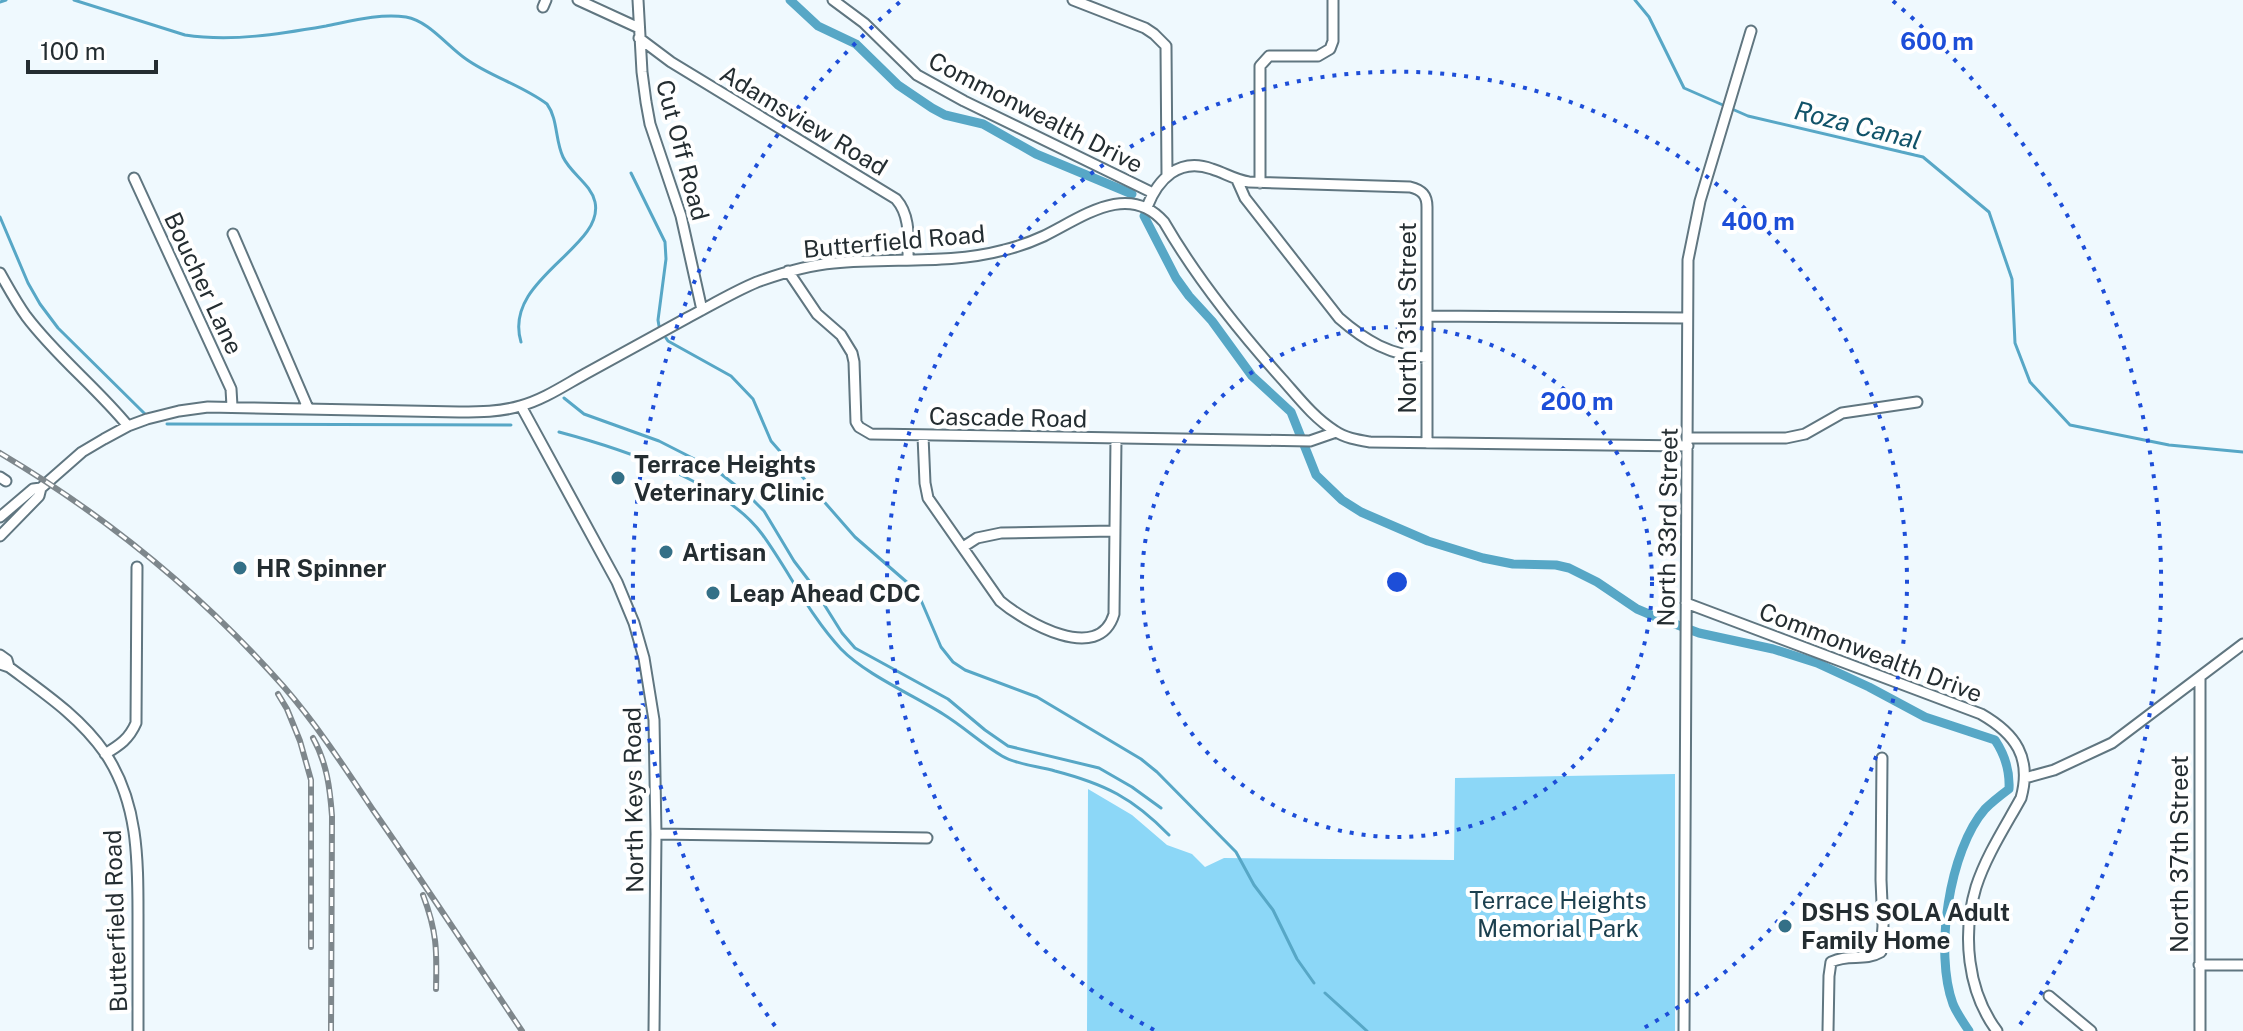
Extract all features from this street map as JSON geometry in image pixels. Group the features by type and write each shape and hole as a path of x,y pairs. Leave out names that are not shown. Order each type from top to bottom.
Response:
{"street":[{"name":"Adamsview Road","path":"578,0 639,33 684,70 896,199 907,221 908,260"},
{"name":"Cut Off Road","path":"638,0 642,72 650,124 681,216 702,310"},
{"name":"Commonwealth Drive","path":"833,0 864,23 917,75 1153,193"},
{"path":"1073,0 1145,28 1166,46 1167,176"},
{"path":"1333,0 1333,41 1330,49 1318,56 1269,56 1260,66 1260,183 1237,180 1201,165 1188,166 1158,184 1147,207 1164,222 1203,284 1262,358 1310,410 1336,432 1370,442 1427,443 1688,442 1786,438 1805,434 1842,413 1917,402"},
{"name":"North 33rd Street","path":"1684,1031 1687,318 1690,246 1700,201 1751,31"},
{"name":"Boucher Lane","path":"134,178 231,389 232,406"},
{"path":"1237,180 1245,198 1339,318 1355,332 1388,350 1401,355 1427,357"},
{"name":"North 31st Street","path":"1260,183 1410,187 1424,194 1427,207 1427,443"},
{"name":"Butterfield Road","path":"0,517 33,489 41,488 82,452 128,426 179,411 232,406 484,412 521,406 753,284 788,271 831,263 941,260 985,255 1021,245 1103,207 1126,203 1147,207"},
{"path":"233,234 308,408"},
{"name":"Cascade Road","path":"788,271 817,314 841,335 852,353 855,414 859,427 877,435 1310,441 1336,432"},
{"path":"0,273 27,317 128,426"},
{"path":"1427,316 1687,318"},
{"name":"North Keys Road","path":"521,406 617,582 644,658 654,720 654,1031"},
{"path":"923,436 928,498 1000,601 1030,622 1086,638 1098,636 1107,629 1114,614 1116,439"},
{"name":"Butterfield Road","path":"0,536 39,496 41,488"},
{"path":"963,547 977,538 1001,533 1114,531"},
{"path":"105,754 126,741 136,723 137,567"},
{"name":"Commonwealth Drive","path":"1686,603 1981,714 2007,731 2017,745 2025,778"},
{"path":"1997,1031 1974,986 1969,938 1971,912 1985,865 2021,798 2025,778 2054,770 2112,743 2243,644"},
{"name":"Butterfield Road","path":"0,655 7,660 4,665 66,709 105,754 126,798 138,859 138,1031"},
{"name":"North 37th Street","path":"2200,677 2200,1031"},
{"path":"1828,1031 1831,962 1841,957 1871,958 1881,952 1882,758"},
{"path":"656,834 927,838"},
{"path":"2199,965 2243,965"},
{"path":"2049,996 2091,1031"}],"green space":[{"name":"Terrace Heights Memorial Park","path":"1675,774 1675,1031 1087,1031 1088,789 1132,815 1167,845 1192,854 1205,867 1224,858 1454,860 1455,778"}],"waterway":[{"path":"0,2 6,0"},
{"path":"74,0 185,35 220,38 309,29 376,17 406,17 430,29 476,65 547,104 563,157 593,196 594,219 585,234 526,300 519,320 521,342"},
{"path":"790,0 818,26 856,44 898,85 932,108 945,115 983,124 1036,154 1132,194"},
{"name":"Roza Canal","path":"1635,0 1649,17 1684,88 1748,116 1923,157 1989,212 2012,279 2015,343 2030,382 2070,425 2169,445 2243,452"},
{"path":"631,173 665,242 659,326"},
{"path":"1144,216 1176,278 1189,296 1212,321 1252,376 1291,412 1316,475 1342,500 1361,512 1428,541 1483,558 1513,564 1569,568 1656,617 1699,633 1773,649 1817,663 1925,717 1995,740 2006,763 2009,789 1985,809 1962,850 1948,903 1945,931 1947,983 1955,1008 1969,1031"},
{"path":"0,217 40,304 58,328 145,414"},
{"path":"666,338 731,376 753,399 771,441 855,537 917,591 941,647 953,662 965,670 1037,697 1141,759 1157,772 1236,852 1314,983"},
{"path":"564,398 584,414 659,441 716,470 749,496 764,511 794,561 855,648 948,699 1008,746 1099,768 1161,808"},
{"path":"167,424 511,425"},
{"path":"559,432 640,458 723,498 745,515 762,534 819,622 851,658 943,714 1002,756 1104,787 1143,811 1169,835"},
{"path":"1325,993 1367,1031"}],"railway":[{"path":"0,453 78,503 151,559 220,620 284,687 341,763 522,1031"},
{"path":"278,694 300,741 311,780 311,947"},
{"path":"313,738 325,767 332,816 331,1031"},
{"path":"423,895 435,941 436,989"}],"place":[{"name":"Terrace Heights Veterinary Clinic","path":"618,478"},
{"name":"Artisan","path":"666,552"},
{"name":"HR Spinner","path":"240,568"},
{"name":"Leap Ahead CDC","path":"713,593"},
{"name":"DSHS SOLA Adult Family Home","path":"1785,926"}]}
